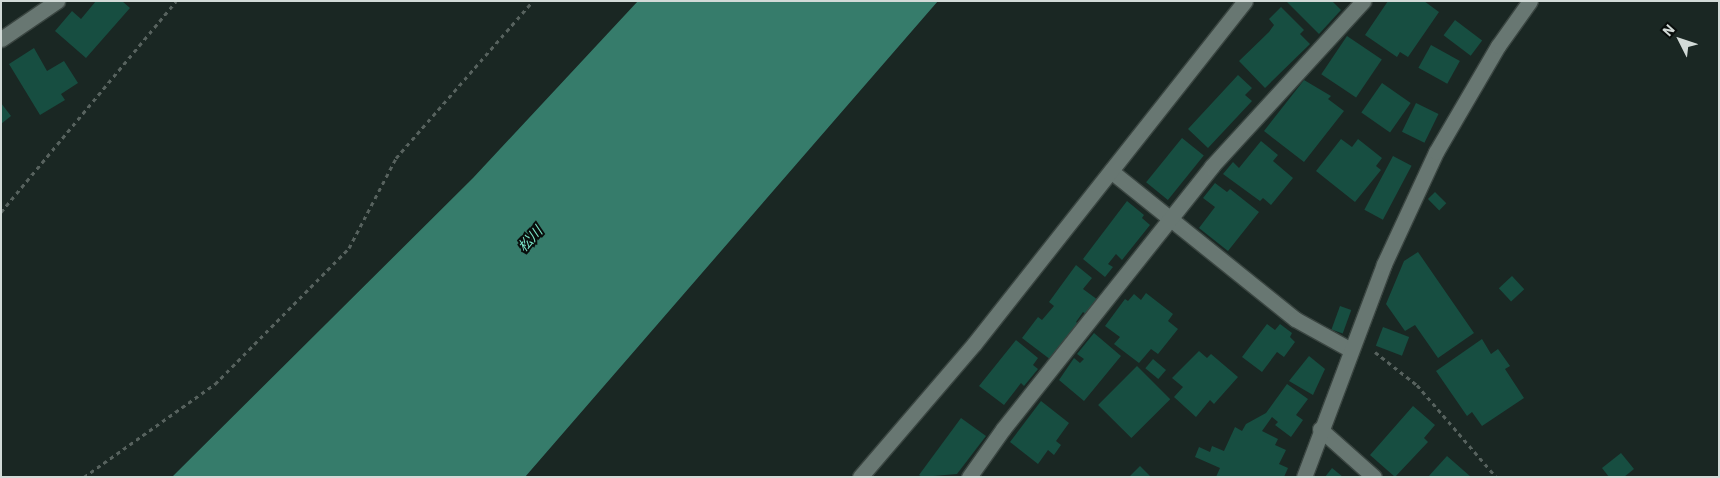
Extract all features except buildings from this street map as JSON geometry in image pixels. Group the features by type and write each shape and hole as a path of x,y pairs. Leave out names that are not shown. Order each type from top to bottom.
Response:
{"street":[{"path":"1,39 57,1"},
{"path":"860,477 974,344 1245,1"},
{"path":"969,477 1003,429 1212,166 1363,1"},
{"path":"1304,477 1320,429 1384,264 1436,152 1498,46 1530,1"},
{"path":"1111,172 1295,319 1353,345"},
{"path":"1320,429 1374,477"}],"path":[{"path":"1,212 176,1"},
{"path":"84,477 215,384 349,248 396,158 533,1"},
{"path":"1353,345 1392,363 1416,384 1496,477"}],"water":[{"name":"松川","path":"638,1 938,1 525,477 172,477 473,178"}]}
